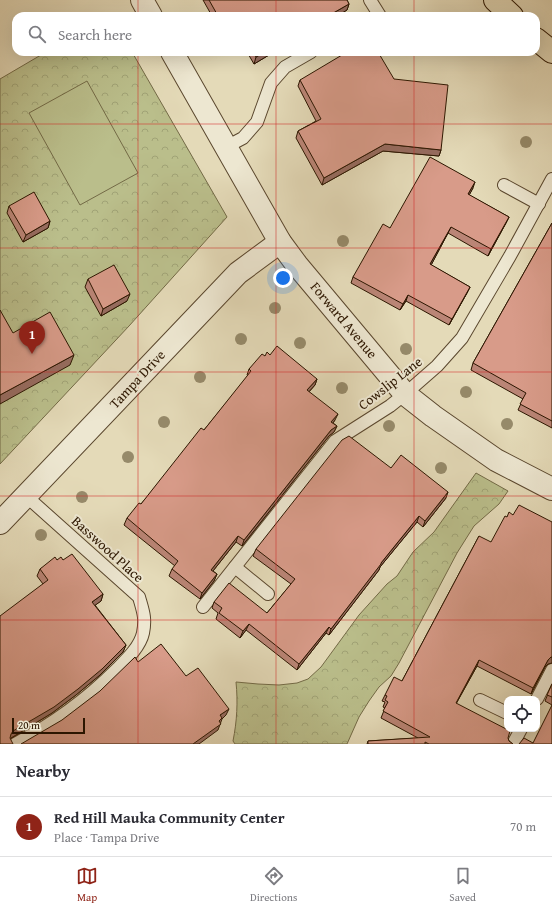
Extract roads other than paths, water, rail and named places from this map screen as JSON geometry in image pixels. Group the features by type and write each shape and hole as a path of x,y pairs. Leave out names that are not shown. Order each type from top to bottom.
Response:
{"highway":[{"path":"495,0 508,12"},
{"path":"540,42 552,52"}],"street":[{"path":"142,0 149,12"},
{"name":"Forward Avenue","path":"174,56 280,242 297,265 406,394 433,416 496,460 552,490"},
{"name":"Tampa Drive","path":"0,523 238,273 280,242"}],"lane":[{"path":"370,0 375,12"},
{"path":"226,147 243,138 257,122 271,83 286,67 304,56"},
{"name":"Cowslip Lane","path":"203,607 335,441 406,394 437,366 462,338 510,256 552,179"},
{"path":"504,185 539,204"},
{"name":"Basswood Place","path":"15,744 36,733 72,710 103,684 130,656 143,635 145,616 139,597 26,496"},
{"path":"235,567 268,594"},
{"path":"539,696 552,670"},
{"path":"480,700 504,712"},
{"path":"513,744 519,732"}],"place":[{"name":"Red Hill Mauka Community Center","path":"32,354"}]}
